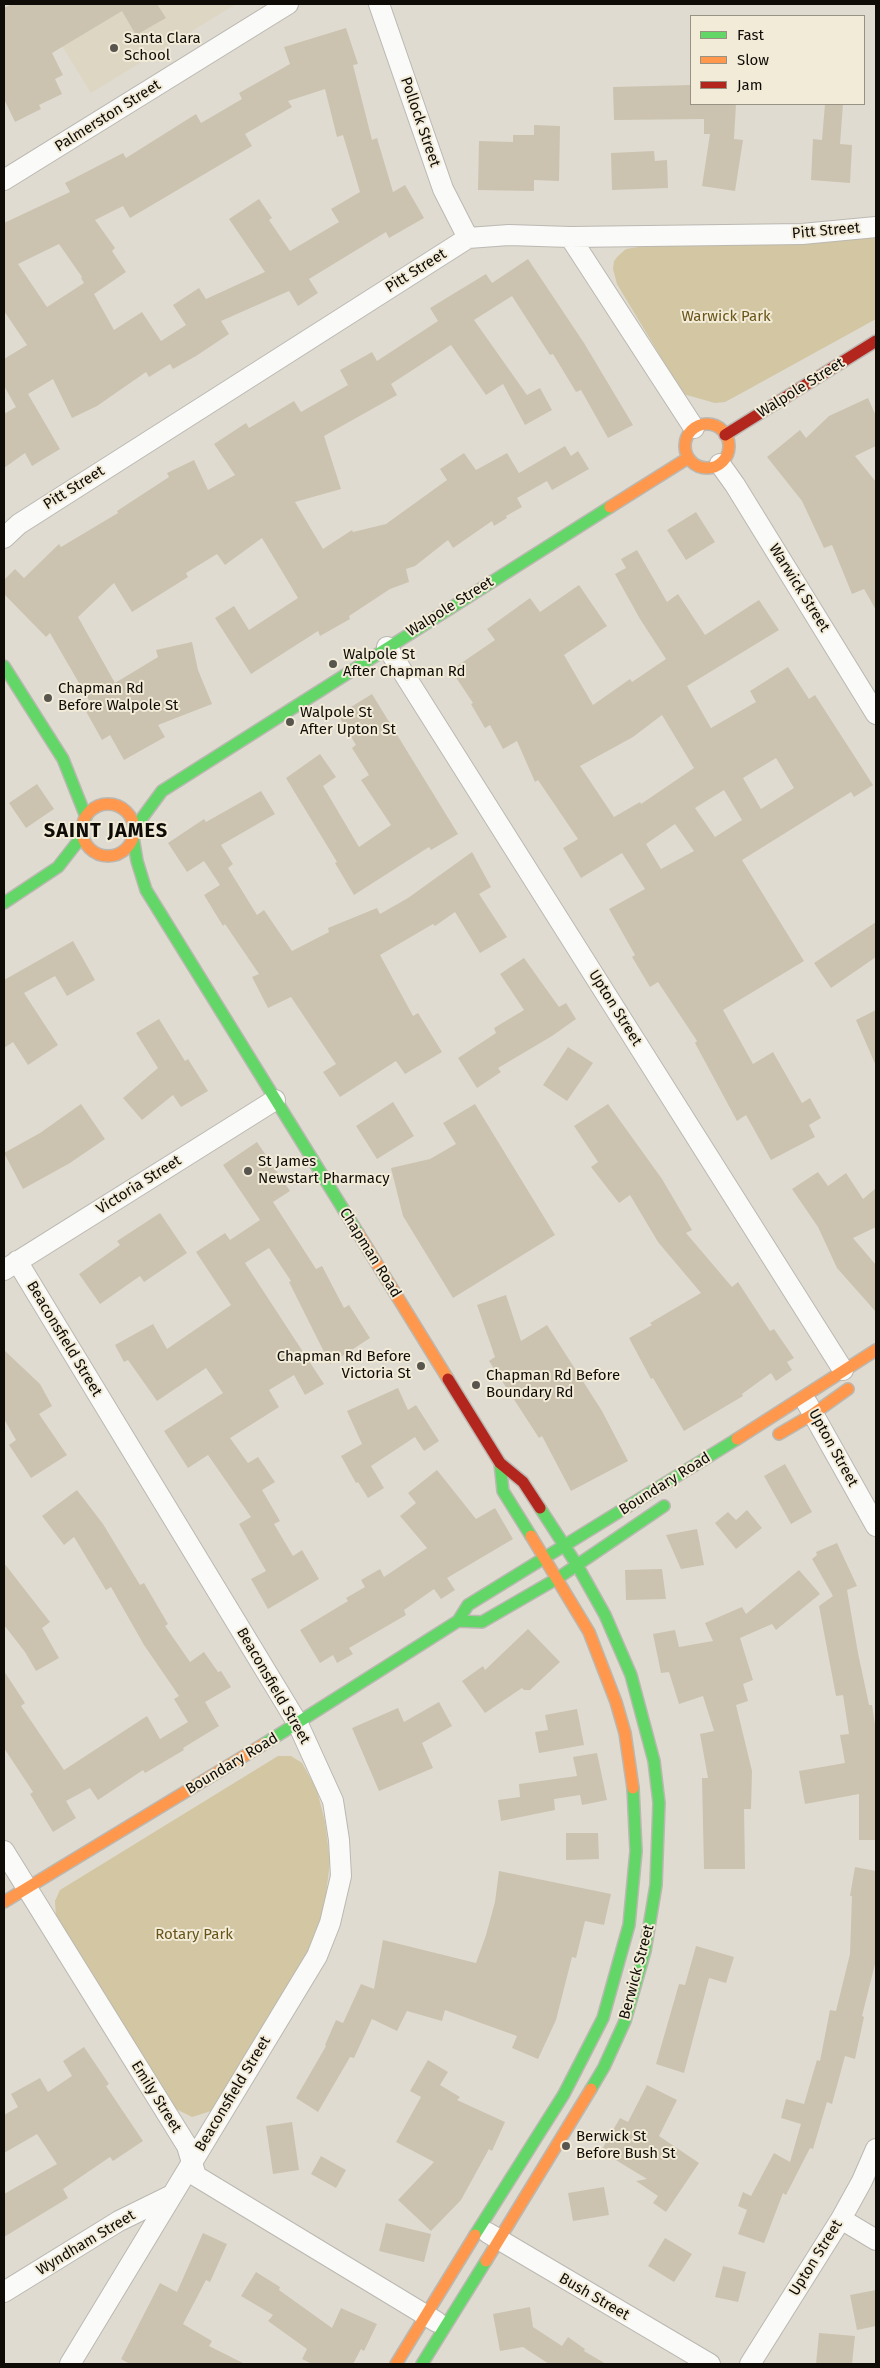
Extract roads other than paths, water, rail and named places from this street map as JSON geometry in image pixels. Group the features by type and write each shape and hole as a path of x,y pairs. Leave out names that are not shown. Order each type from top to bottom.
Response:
{"main road":[{"name":"Walpole Street","path":"726,435 876,341"},
{"path":"703,424 711,424 718,427 726,435 729,444 728,451 720,464 701,468 688,458 684,445 686,437 694,428 703,424"},
{"name":"Walpole Street","path":"133,833 162,791 688,458"},
{"path":"4,666 63,759 72,788 86,817 83,835 58,867 4,903"},
{"path":"63,759 86,780"},
{"name":"Walpole Street","path":"146,793 162,791"},
{"path":"87,861 124,850 133,833 127,813 110,804 96,792"},
{"path":"86,817 96,808 129,798"},
{"name":"Chapman Road","path":"133,833 137,862 146,890 500,1463 523,1482 564,1546"},
{"path":"83,835 89,847 106,855"},
{"name":"Chapman Road","path":"106,855 146,890"},
{"path":"58,867 72,865"},
{"name":"Boundary Road","path":"772,1438 809,1406 843,1370 876,1350"},
{"name":"Boundary Road","path":"4,1902 298,1724 458,1621 468,1605 564,1546 809,1406 861,1381"},
{"name":"Chapman Road","path":"500,1463 503,1491 546,1558"},
{"name":"Boundary Road","path":"458,1621 482,1622 558,1578 676,1497"},
{"name":"Berwick Street","path":"422,2364 585,2100 614,2046 625,2021 637,1981 656,1885 660,1842 659,1803 649,1742 631,1675 605,1615 564,1546"},
{"name":"Berwick Street","path":"396,2364 528,2149 564,2094 603,2018 626,1934 633,1886 636,1817 625,1733 616,1702 589,1632 546,1558"}],"street":[{"name":"Palmerston Street","path":"4,180 288,4"},
{"name":"Pollock Street","path":"379,4 443,189 468,238"},
{"name":"Pitt Street","path":"4,538 11,526 468,238 510,235 802,234 876,226"},
{"path":"570,236 694,428"},
{"name":"Warwick Street","path":"720,464 735,485 876,714"},
{"name":"Upton Street","path":"387,647 843,1370"},
{"name":"Victoria Street","path":"10,1266 275,1100"},
{"name":"Beaconsfield Street","path":"10,1266 298,1724 333,1802 339,1840 341,1876 330,1923 316,1956 70,2364"},
{"name":"Upton Street","path":"809,1406 876,1526"},
{"name":"Emily Street","path":"4,1851 186,2146 196,2176 444,2327"},
{"name":"Upton Street","path":"750,2364 841,2219 862,2181 876,2149"},
{"name":"Wyndham Street","path":"4,2292 119,2221 170,2196"},
{"path":"841,2219 876,2240"},
{"name":"Bush Street","path":"480,2229 710,2364"}],"place":[{"name":"Santa Clara School","path":"114,48"},
{"name":"Walpole St After Chapman Rd","path":"333,664"},
{"name":"Chapman Rd Before Walpole St","path":"48,698"},
{"name":"Walpole St After Upton St","path":"290,722"},
{"name":"St James Newstart Pharmacy","path":"248,1171"},
{"name":"Chapman Rd Before Victoria St","path":"421,1366"},
{"name":"Chapman Rd Before Boundary Rd","path":"476,1385"},
{"name":"Berwick St Before Bush St","path":"566,2146"}],"district":[{"name":"SAINT JAMES","path":"106,831"}],"park label":[{"name":"Warwick Park","path":"726,317"},
{"name":"Rotary Park","path":"194,1935"}]}
